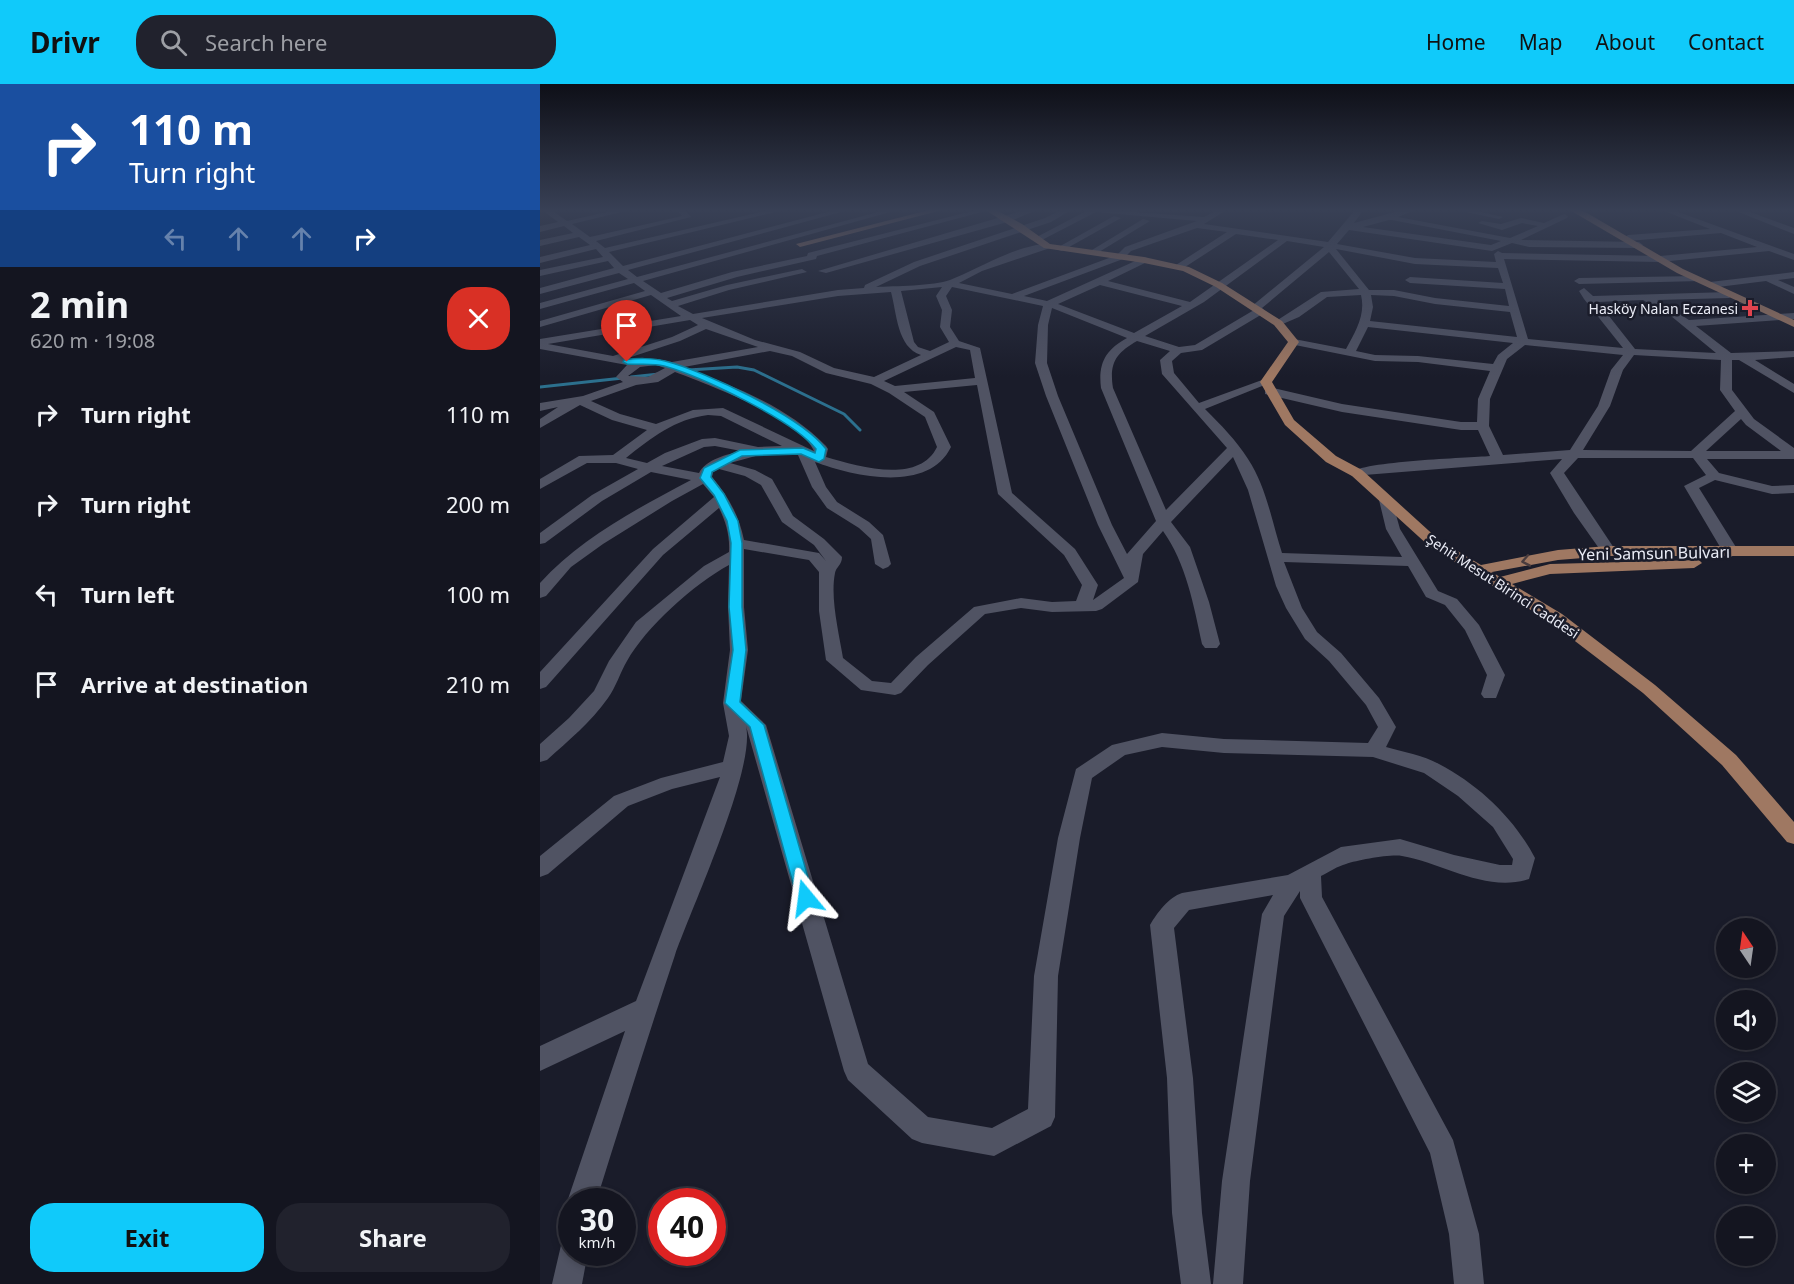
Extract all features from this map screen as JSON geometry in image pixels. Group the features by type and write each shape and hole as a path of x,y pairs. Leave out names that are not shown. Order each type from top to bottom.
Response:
{"main road":[{"path":"1169,265 1179,267 1220,286 1278,322 1294,342 1282,357 1268,386"},
{"path":"1671,265 1729,295 1794,324"},
{"name":"Şehit Mesut Birinci Caddesi","path":"1268,386 1289,422 1331,459 1357,473 1434,543 1556,618 1649,689 1729,760 1794,836"},
{"name":"Yeni Samsun Bulvarı","path":"1479,570 1558,555 1608,551 1794,551"},
{"name":"Yeni Samsun Bulvarı","path":"1500,582 1550,569 1696,563 1794,562"}],"street":[{"path":"540,273 557,265"},
{"path":"616,265 652,292 705,325 751,342 796,354 830,371 875,381 893,390 930,415 944,447 937,459 909,472 876,473 819,459 723,412 709,410 679,417 656,428 616,459"},
{"path":"540,291 637,265"},
{"path":"540,306 695,265"},
{"path":"540,324 652,292 727,265"},
{"path":"652,292 774,265"},
{"path":"816,281 828,278 818,265"},
{"path":"670,304 740,285 841,265"},
{"path":"862,291 876,282 918,265"},
{"path":"955,344 945,327 947,310 941,296 950,284 989,265"},
{"path":"1013,297 1097,265"},
{"path":"1132,579 1105,525 1052,396 1041,363 1043,325 1048,305 1133,265"},
{"path":"1211,644 1201,602 1182,547 1163,521 1107,388 1105,372 1108,356 1135,336 1190,305 1249,265"},
{"path":"540,344 758,308 836,290 862,291 950,284 1048,305 1178,350 1198,348 1258,309 1312,265"},
{"path":"1344,265 1365,291 1368,299 1365,324 1350,351"},
{"path":"1407,265 1410,280 1407,295"},
{"path":"1501,265 1523,341"},
{"path":"1572,265 1589,299 1623,339 1630,352"},
{"path":"1710,285 1794,275"},
{"path":"1580,281 1697,279"},
{"path":"1769,279 1794,291"},
{"path":"1410,280 1509,286"},
{"path":"1097,281 1190,305"},
{"path":"740,285 758,308"},
{"path":"895,288 909,342 914,350 931,355"},
{"path":"1278,322 1295,315 1324,294 1365,291 1407,295 1434,316 1523,341 1630,352 1727,356 1794,354"},
{"path":"1589,299 1729,295"},
{"path":"1646,298 1687,323 1727,356"},
{"path":"1365,324 1513,309"},
{"path":"1687,323 1794,315"},
{"path":"612,359 676,339 705,325"},
{"path":"1499,461 1482,426 1484,399 1502,357 1523,341"},
{"path":"1294,342 1350,351 1375,358 1418,359 1497,368"},
{"path":"540,344 641,364"},
{"path":"875,381 955,344 975,348 1005,494 1070,552 1090,585 1083,606"},
{"path":"671,366 773,348"},
{"path":"1178,350 1166,360 1168,374 1243,461 1255,490 1275,557 1294,608 1311,635 1335,657 1373,702 1387,727 1374,750"},
{"path":"1608,551 1581,513 1557,473 1574,454 1604,406 1617,370 1630,352"},
{"path":"1727,356 1726,390 1750,422 1794,455"},
{"path":"1741,356 1794,389"},
{"path":"636,381 624,379 622,374 628,368 657,362 720,385 789,421 812,437 821,449 819,459"},
{"path":"540,407 579,400 610,392 636,381 658,378 669,372 671,366"},
{"path":"893,390 982,381"},
{"path":"1197,408 1268,386 1342,408 1461,426 1482,426"},
{"path":"540,424 579,400"},
{"path":"579,400 616,417 656,428"},
{"path":"1696,453 1742,411"},
{"path":"540,540 597,498 670,456 702,443 715,442 762,450 803,451"},
{"path":"540,756 576,723 602,694 618,661 642,626 736,549 814,556 827,571 827,611 835,660 867,686 895,689 922,661 980,610 1021,603 1052,607 1096,606 1132,579 1135,553 1234,449"},
{"path":"540,592 566,564 667,498 705,478 707,470 740,453 762,450"},
{"path":"803,451 819,487 832,506 864,525 878,538 883,564"},
{"path":"1696,453 1714,476"},
{"path":"1357,473 1399,467 1574,454 1794,455"},
{"path":"540,485 585,459 616,459 649,468 705,478 721,498 733,521 736,549 739,650 732,703 739,736 728,786 664,953 586,1188"},
{"path":"717,464 750,473 767,482 787,519 819,542 834,557 834,563 827,571"},
{"path":"1731,552 1690,486 1714,476 1772,490 1794,489"},
{"path":"540,683 568,654 616,595 661,549 706,515 721,498"},
{"path":"1386,500 1393,529 1432,594 1451,602 1473,629 1496,675 1490,694"},
{"path":"1275,557 1412,562"},
{"path":"732,703 757,725 857,1071 922,1129 994,1142 1041,1117 1046,976 1069,838 1083,774 1119,750 1162,740 1224,746 1374,750 1431,768 1465,791 1500,821 1524,858 1521,873 1500,874 1454,864 1400,847 1341,856 1301,877 1182,902 1162,925 1180,1078 1187,1213 1196,1284"},
{"path":"540,868 621,801 668,783 732,767"},
{"path":"1228,1284 1236,1181 1273,914 1301,877"},
{"path":"1301,877 1443,1150 1464,1234 1469,1284"},
{"path":"540,1059 645,1009"},
{"path":"567,1284 570,1266"}],"waterway":[{"path":"688,370 737,367 754,370 844,414 860,430"},
{"path":"631,377 659,374"},
{"path":"540,387 623,378"}],"place":[{"name":"Hasköy Nalan Eczanesi","path":"1750,308"}],"route":[{"path":"627,362 668,364 720,385 789,421 812,437 821,449 819,459 803,451 762,450 740,453 707,470 705,478 719,494 733,521 736,543 739,650 732,703 757,725 806,898"}]}
